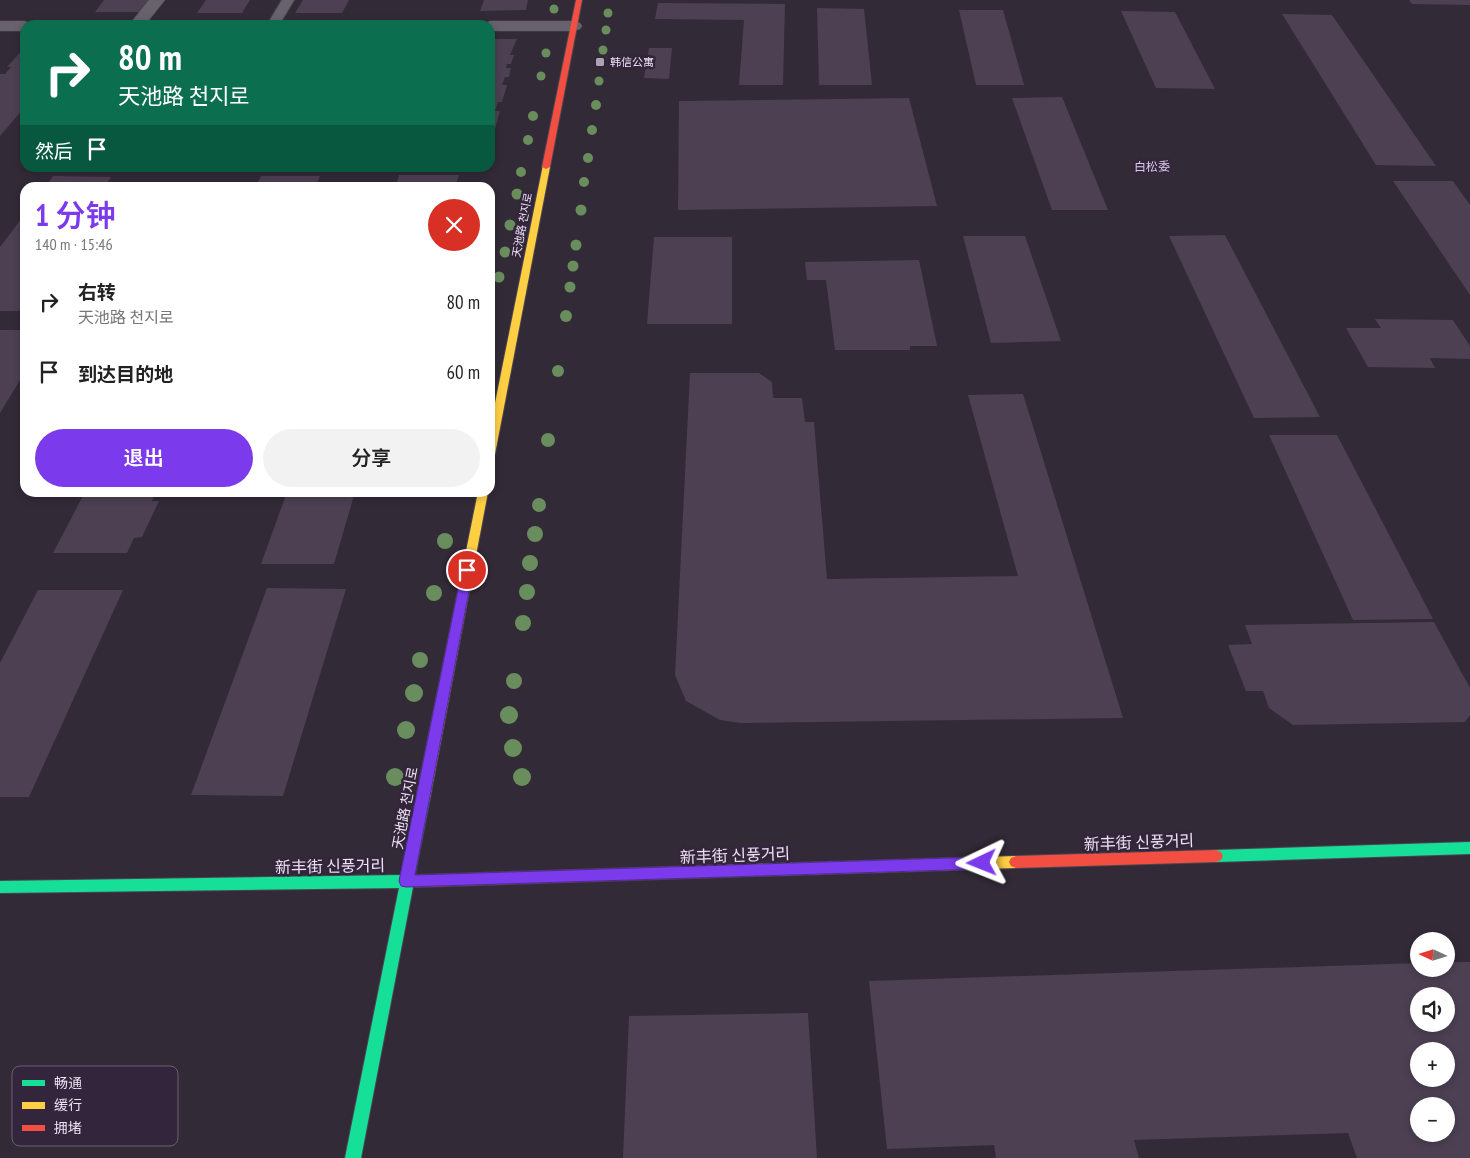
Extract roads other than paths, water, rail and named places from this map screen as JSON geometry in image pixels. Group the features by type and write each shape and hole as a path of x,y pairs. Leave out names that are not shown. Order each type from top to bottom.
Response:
{"street":[{"path":"142,20 157,0"},
{"name":"天池路 천지로","path":"495,429 579,0"},
{"path":"0,26 20,26"},
{"path":"495,26 574,26"},
{"name":"天池路 천지로","path":"353,1158 481,497"},
{"name":"新丰街 신풍거리","path":"0,887 406,881 1470,848"}],"lane":[{"path":"276,20 288,0"}],"place":[{"name":"韩信公寓","path":"600,62"}],"district":[{"name":"白松委","path":"1152,167"}]}
